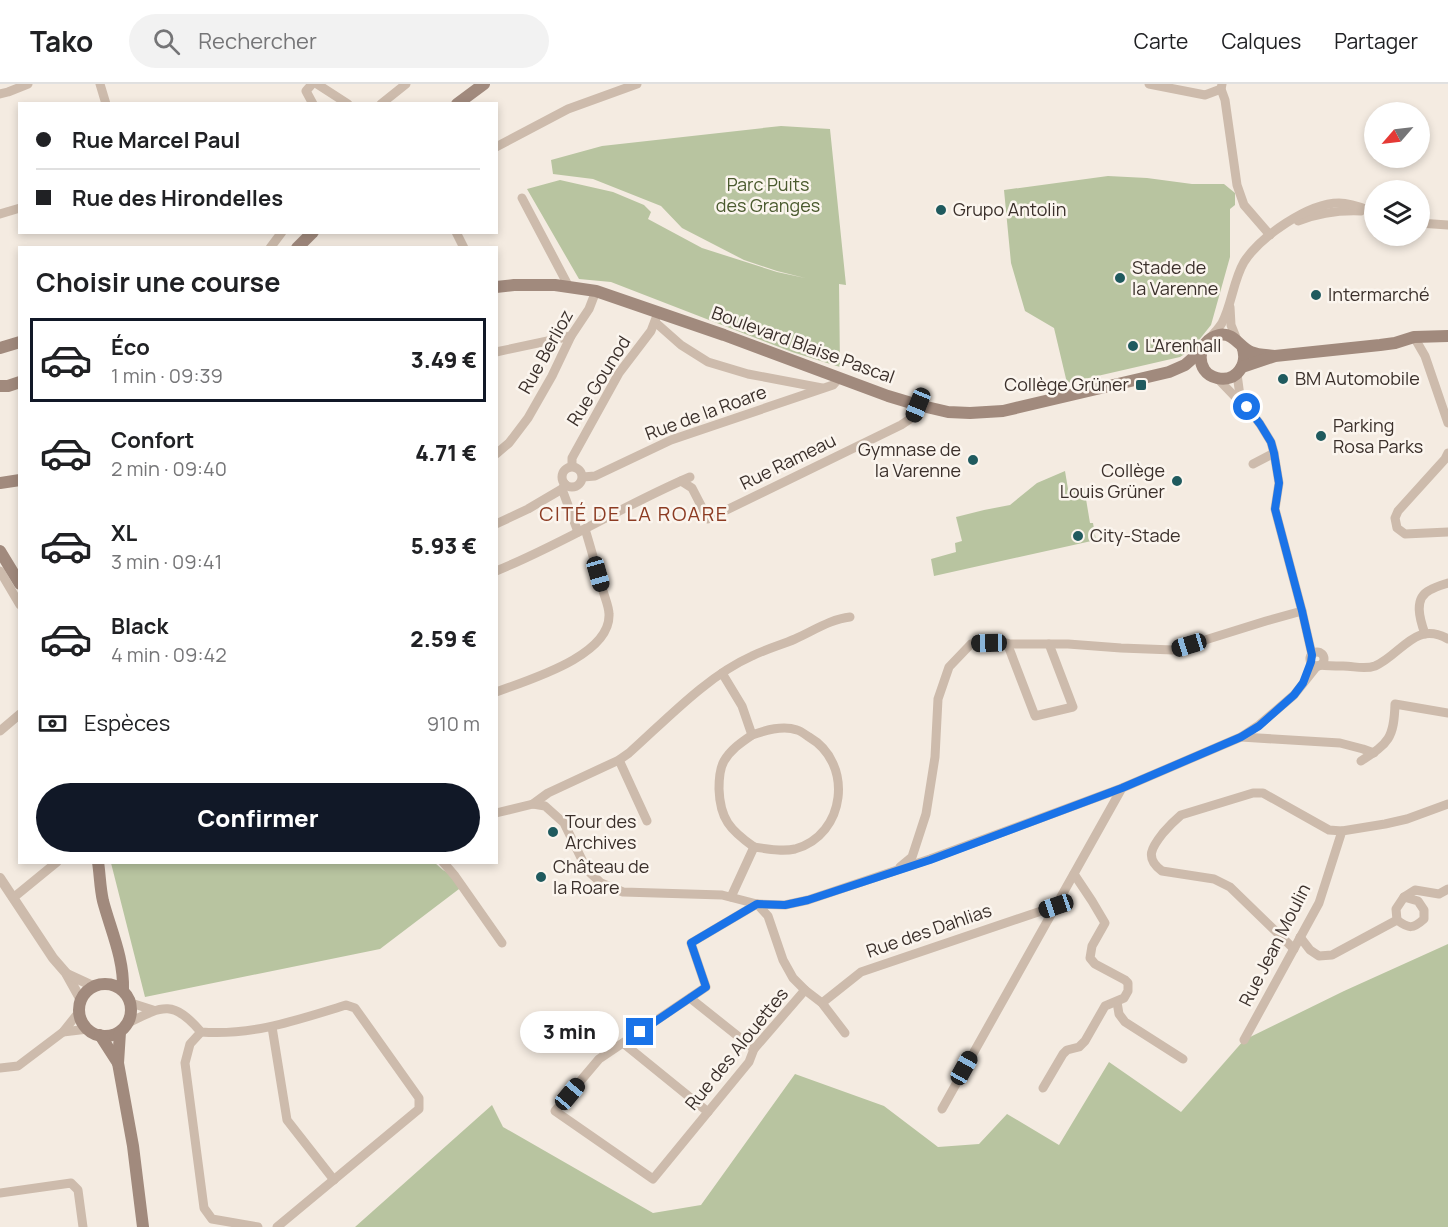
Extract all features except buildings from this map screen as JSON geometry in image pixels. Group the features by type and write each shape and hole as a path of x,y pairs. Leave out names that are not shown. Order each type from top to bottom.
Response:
{"main road":[{"path":"460,102 484,84"},
{"path":"299,246 311,234"},
{"name":"Boulevard Blaise Pascal","path":"498,287 555,285 596,291 656,317 724,335 838,378 918,405 948,412 1003,411 1169,372 1185,365 1201,351"},
{"path":"1275,356 1252,352 1225,335 1220,335 1209,339 1204,345 1201,351 1201,362 1213,376 1230,378 1240,370 1275,356 1395,343 1414,337 1448,336"},
{"path":"0,348 18,343"},
{"path":"1239,343 1245,359 1240,370"},
{"name":"Boulevard Blaise Pascal","path":"1169,372 1213,376"},
{"path":"0,542 18,571"},
{"path":"0,551 18,581"},
{"path":"98,864 103,898 120,959 123,990"},
{"path":"120,959 115,972 85,993 80,1006 82,1022 95,1034 112,1035 124,1027"},
{"path":"99,985 116,985 123,990 131,1003 132,1011 124,1027 118,1063 133,1146 143,1227"},
{"path":"100,1035 118,1063"}],"street":[{"path":"0,94 28,84"},
{"path":"100,84 105,102"},
{"path":"312,84 306,91 312,102"},
{"path":"316,84 345,102"},
{"path":"384,102 406,84"},
{"path":"498,146 568,109 637,84"},
{"path":"1149,84 1204,95 1222,87 1237,185 1244,205 1270,234"},
{"path":"522,198 569,287"},
{"path":"0,214 18,209"},
{"path":"1209,339 1221,324 1245,262 1270,234 1282,227 1323,212 1364,212"},
{"path":"1430,225 1448,225"},
{"name":"Rue Berlioz","path":"498,452 509,443 528,418 571,336 589,309 596,291"},
{"path":"1230,302 1231,325 1239,343"},
{"name":"Boulevard Blaise Pascal","path":"656,317 681,345 708,362 748,374 824,388"},
{"name":"Rue Gounod","path":"572,466 572,458 619,373 651,331 656,317"},
{"path":"498,352 571,336"},
{"path":"1414,337 1425,356 1448,423"},
{"path":"1240,370 1240,396 1271,442 1274,453 1279,483 1275,509 1309,639 1317,659"},
{"path":"1213,376 1238,402 1247,407"},
{"name":"Rue de la Roare","path":"498,523 528,509 564,487 579,485 583,477 595,476 671,440 833,385 838,378"},
{"name":"Rue Rameau","path":"581,531 685,479 708,519 900,425 913,417 918,405"},
{"path":"1253,464 1274,453"},
{"path":"1448,453 1395,518 1397,528 1405,534 1448,532"},
{"path":"498,691 552,671 579,657 597,644 608,628 609,614 562,476 564,471 572,466 580,470 583,477"},
{"path":"498,569 516,563 581,531"},
{"path":"0,571 18,602"},
{"path":"1425,634 1419,604 1422,596 1428,590 1448,583"},
{"path":"896,871 912,857 926,814 935,757 938,699 949,667 971,644 1049,644 1173,650 1302,611"},
{"path":"498,813 533,804 548,793 619,760 722,672 751,656 850,616"},
{"path":"1317,659 1344,666 1366,668 1376,665 1413,638 1425,634 1441,635 1448,639"},
{"path":"1007,643 1035,716 1073,707 1049,644"},
{"path":"533,804 544,806 564,823 587,870 601,883 622,892 722,895 757,904 785,905 808,900 930,860 1122,788 1241,737 1259,726 1294,695 1317,659"},
{"path":"722,672 742,706 752,735"},
{"path":"1362,761 1381,748 1392,735 1395,704 1448,713"},
{"path":"0,731 18,716"},
{"path":"779,728 797,730 815,740 828,752 836,770 839,798 832,820 817,838 796,849 776,850 754,847 737,834 726,821 720,803 719,781 724,762 735,747 752,735 779,728"},
{"path":"1241,737 1340,743 1374,753"},
{"path":"619,760 647,821"},
{"path":"942,1109 1122,788"},
{"path":"1294,949 1230,887 1214,879 1162,871 1155,866 1151,857 1151,848 1173,821 1181,815 1253,793 1263,793 1329,830 1342,831 1407,819 1448,804"},
{"name":"Rue Jean Moulin","path":"1244,1040 1319,903 1342,831"},
{"path":"731,897 754,847"},
{"path":"13,898 55,864"},
{"path":"445,864 502,943"},
{"path":"1043,1088 1063,1054 1079,1047 1085,1041 1105,1006 1124,998 1128,991 1128,983 1125,980 1095,964 1090,958 1092,946 1105,923 1074,874"},
{"path":"0,878 53,958 66,973 75,988 80,1006 63,1032 18,1065 0,1068"},
{"path":"1404,897 1418,901 1424,910 1424,919 1417,926 1404,925 1397,920 1396,909 1404,897 1415,890 1439,894 1448,889"},
{"path":"708,1112 623,1043 706,987 691,943 757,904"},
{"name":"Rue des Alouettes","path":"623,1043 599,1059 555,1112 653,1179 749,1062 754,1049 805,990 793,978 783,960 768,916 757,904"},
{"name":"Rue des Dahlias","path":"822,1003 861,972 1056,906"},
{"path":"1300,938 1310,950 1319,956 1332,955 1397,920"},
{"path":"66,973 99,985"},
{"path":"805,990 822,1003 845,1033"},
{"path":"690,998 754,1049"},
{"path":"1117,1002 1119,1014 1125,1022 1183,1059"},
{"path":"131,1003 153,1010"},
{"path":"124,1027 153,1010 168,1008 181,1013 201,1032 218,1033 272,1027 346,1005 355,1008 419,1098 419,1109 276,1227"},
{"path":"272,1027 287,1120 334,1180"},
{"path":"63,1032 88,1029"},
{"path":"201,1032 190,1044 185,1063 204,1208 212,1219 258,1227"},
{"path":"0,1192 70,1183 78,1190 83,1227"}],"green space":[{"name":"Parc Puits des Granges","path":"781,126 830,129 846,285 839,284 840,367 792,352 611,282 579,279 527,189 560,180 613,192 644,205 651,212 648,219 702,248 777,272 805,278 744,260 682,228 661,206 593,179 553,174 551,160 602,146"},
{"name":"Stade de la Varenne","path":"1108,176 1192,184 1224,184 1235,193 1235,205 1230,209 1230,257 1211,325 1191,350 1180,357 1067,383 1054,328 1025,311 1011,263 1004,190"},
{"path":"1065,471 1068,489 1084,487 1090,523 1093,523 1096,540 934,576 931,559 956,552 955,543 962,541 956,517 1010,505 1037,483"},
{"path":"111,864 436,864 462,881 459,889 380,949 145,997"},
{"path":"1448,944 1448,1227 355,1227 492,1105 503,1127 653,1213 701,1205 795,1074 884,1106 938,1147 979,1144 1007,1114 1059,1145 1109,1062 1181,1112 1244,1040"}],"place":[{"name":"Grupo Antolin","path":"941,210"},
{"name":"Stade de la Varenne","path":"1120,278"},
{"name":"Intermarché","path":"1316,295"},
{"name":"L'Arenhall","path":"1133,346"},
{"name":"BM Automobile","path":"1283,379"},
{"name":"Collège Grüner","path":"1141,385"},
{"name":"Parking Rosa Parks","path":"1321,436"},
{"name":"Gymnase de la Varenne","path":"973,460"},
{"name":"Collège Louis Grüner","path":"1177,481"},
{"name":"City-Stade","path":"1078,536"},
{"name":"Tour des Archives","path":"553,832"},
{"name":"Château de la Roare","path":"541,877"}],"district":[{"name":"CITÉ DE LA ROARE","path":"634,514"}],"route":[{"path":"640,1032 706,987 691,943 757,904 785,905 808,900 930,860 1122,788 1241,737 1259,726 1294,695 1303,683 1312,655 1275,509 1279,483 1274,453 1271,442 1247,407"}]}
